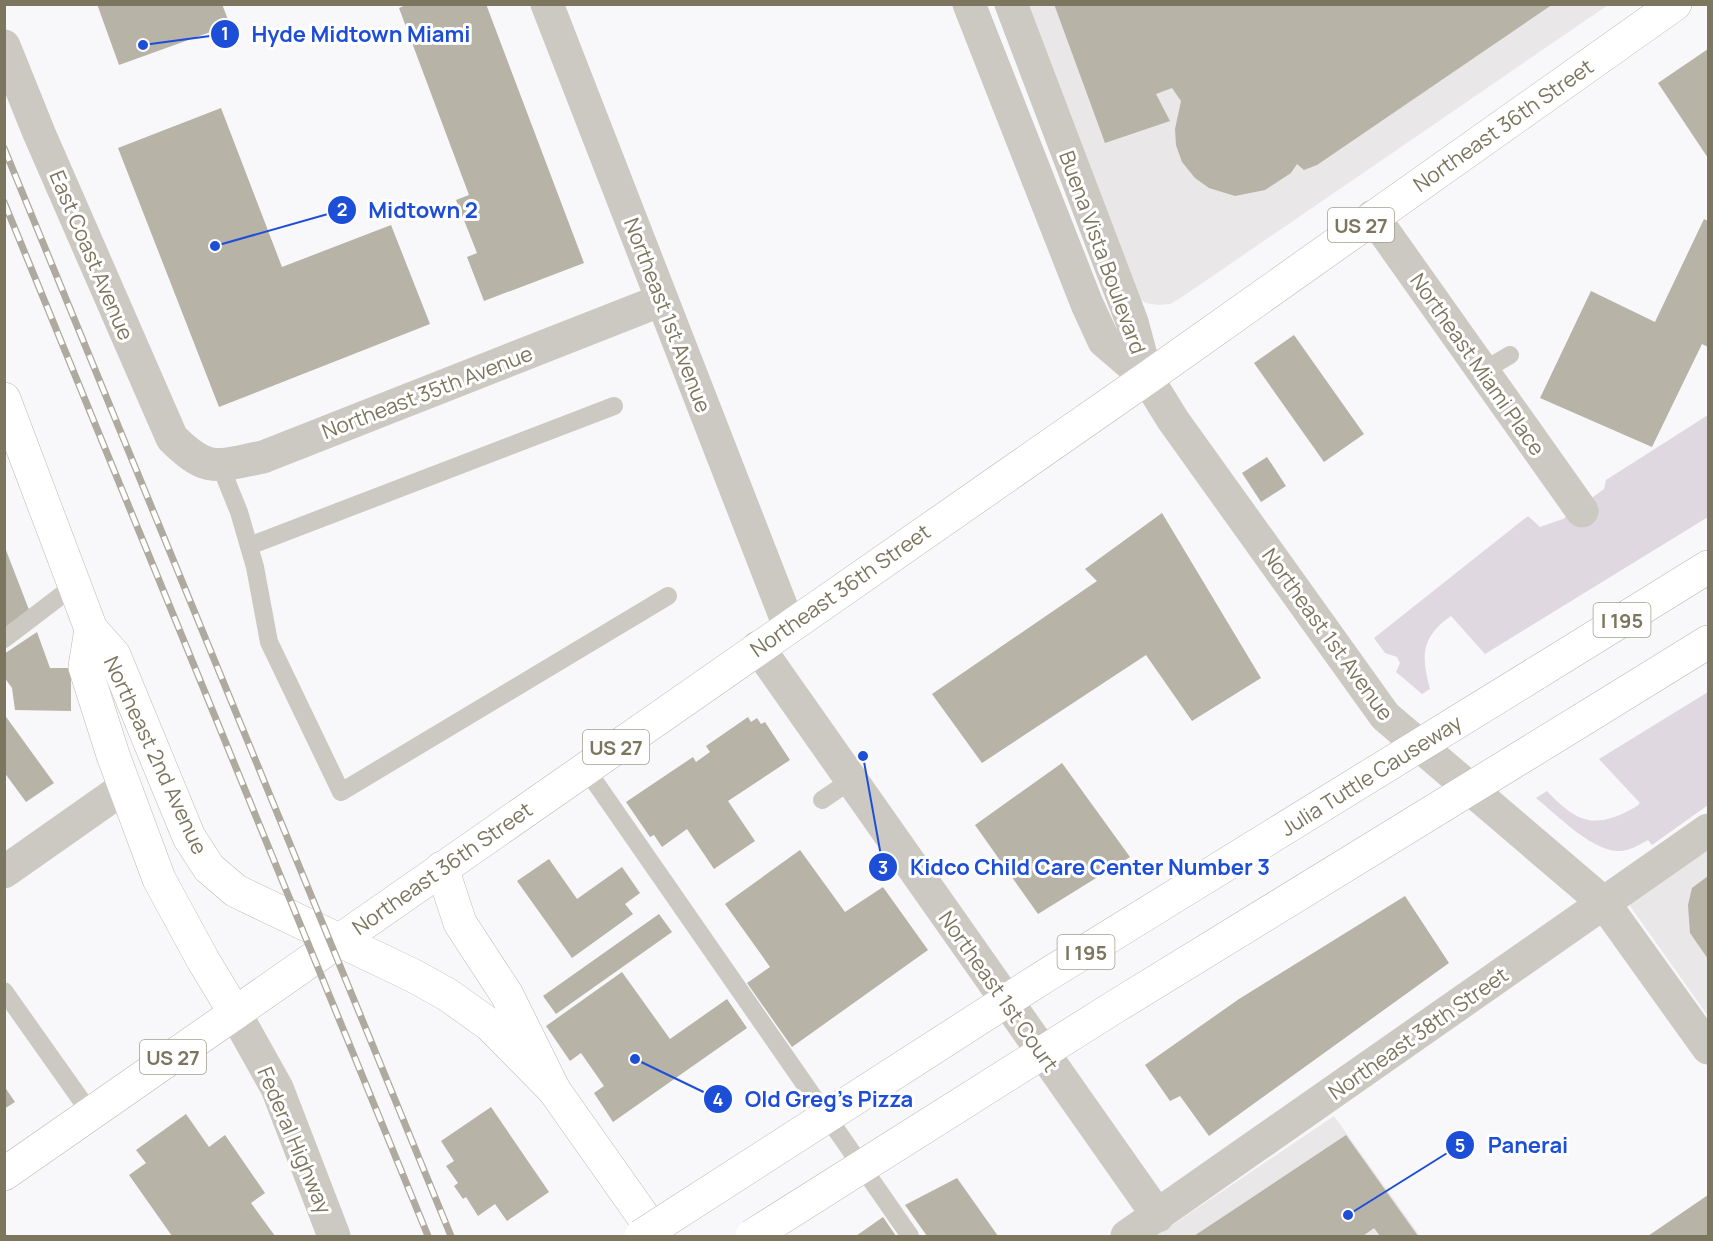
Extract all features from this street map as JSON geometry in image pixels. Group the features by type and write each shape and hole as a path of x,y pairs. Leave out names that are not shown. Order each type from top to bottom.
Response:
{"main road":[{"name":"Northeast 36th Street","path":"4,1174 1147,378 1675,4"},
{"name":"Northeast 2nd Avenue","path":"4,399 91,629 114,655 189,837 209,868 236,891 340,939 448,995 490,1025 554,1090 657,1236"},
{"name":"Julia Tuttle Causeway","path":"641,1236 1056,970 1708,567"},
{"name":"Northeast 2nd Avenue","path":"91,629 85,667 159,879 235,1013"},
{"path":"753,1236 1103,1014 1708,642"},
{"path":"442,868 460,923 507,995 554,1090"}],"street":[{"name":"Northeast 1st Avenue","path":"547,4 789,626"},
{"name":"Buena Vista Boulevard","path":"969,4 1104,341 1147,378"},
{"name":"Buena Vista Boulevard","path":"1011,4 1132,322 1147,378"},
{"name":"East Coast Avenue","path":"4,46 39,133 172,438 205,461"},
{"name":"Northeast Miami Place","path":"1373,216 1497,363 1582,511"},
{"name":"Northeast 35th Avenue","path":"205,461 263,457 662,300"},
{"name":"Northeast 1st Avenue","path":"1147,378 1180,430 1385,716 1604,903 1708,1048"},
{"name":"Northeast 1st Court","path":"758,647 850,781 1158,1216"},
{"path":"4,872 125,787"},
{"name":"Northeast 38th Street","path":"1127,1236 1708,830"},
{"name":"Federal Highway","path":"235,1013 277,1088 334,1236"}],"lane":[{"path":"249,546 614,406"},
{"path":"205,461 239,512 249,546 269,642 341,792 668,596"},
{"path":"4,639 75,585"},
{"path":"586,769 910,1236"},
{"path":"822,801 850,781"},
{"path":"4,991 91,1114"}],"shaded area":[{"path":"1020,5 1608,5 1182,297 1170,304 1158,305 1146,303 1136,297"},
{"path":"1708,415 1708,517 1485,654 1451,616 1434,632 1426,648 1425,667 1430,689 1422,694 1396,672 1400,663 1397,657 1385,653 1374,638 1528,516 1540,527 1563,519 1604,489 1606,480"},
{"path":"1708,692 1708,805 1652,845 1648,840 1633,848 1617,851 1596,845 1536,798 1547,791 1568,811 1578,817 1599,821 1623,814 1637,806 1640,803 1599,759"},
{"path":"1708,848 1708,1016 1628,903"},
{"path":"1334,1116 1420,1236 1156,1236"}],"building":[{"path":"97,4 222,4 230,25 119,65"},
{"path":"408,4 486,4 584,263 484,301 467,257 477,253 456,200 469,195 399,8"},
{"path":"1054,4 1553,4 1317,165 1304,170 1297,164 1291,173 1265,190 1235,196 1209,188 1195,178 1182,162 1176,145 1175,129 1181,101 1172,88 1156,94 1170,121 1105,143"},
{"path":"1708,49 1708,158 1658,83"},
{"path":"221,108 282,267 391,225 430,324 219,407 118,148"},
{"path":"1704,219 1708,221 1708,347 1702,344 1652,447 1540,398 1591,291 1655,322"},
{"path":"1294,335 1364,434 1324,462 1254,363"},
{"path":"1267,457 1286,486 1261,502 1242,473"},
{"path":"1162,513 1261,678 1192,721 1146,655 982,763 932,694 1097,581 1085,569"},
{"path":"4,545 31,615 4,634"},
{"path":"37,632 50,668 71,668 71,711 15,710 12,688 4,677 4,654"},
{"path":"4,714 54,783 26,802 4,772"},
{"path":"748,717 751,722 757,718 761,724 765,722 790,760 728,801 755,841 714,869 687,829 662,847 654,835 650,837 626,802 693,757 696,762 710,752 706,746"},
{"path":"1062,763 1130,857 1038,914 975,825"},
{"path":"800,850 845,912 883,887 928,950 792,1047 747,983 770,967 725,904"},
{"path":"549,859 577,899 622,867 640,893 625,904 633,914 572,958 517,881"},
{"path":"1708,876 1708,959 1690,933 1688,905 1692,888"},
{"path":"1405,896 1449,963 1209,1136 1180,1096 1170,1101 1145,1065 1239,999"},
{"path":"659,914 672,932 556,1014 543,996"},
{"path":"622,972 670,1039 727,999 747,1028 613,1122 594,1093 604,1086 581,1053 570,1061 546,1026"},
{"path":"4,1086 15,1102 4,1109"},
{"path":"491,1107 549,1192 507,1221 495,1204 478,1216 466,1197 463,1199 454,1186 458,1183 446,1166 454,1161 441,1141"},
{"path":"186,1114 209,1147 225,1135 265,1193 251,1203 275,1236 172,1236 129,1175 146,1163 136,1150"},
{"path":"1346,1135 1418,1236 1380,1236 1374,1228 1363,1236 1194,1236"},
{"path":"957,1178 998,1236 927,1236 905,1205"},
{"path":"1708,1195 1708,1236 1648,1236"},
{"path":"883,1217 896,1236 856,1236"}],"railway":[{"path":"4,148 451,1236"},
{"path":"4,202 428,1236"}],"place":[{"name":"Hyde Midtown Miami","path":"143,45"},
{"name":"Midtown 2","path":"215,246"},
{"name":"Kidco Child Care Center Number 3","path":"863,756"},
{"name":"Old Greg’s Pizza","path":"635,1059"},
{"name":"Panerai","path":"1348,1215"}]}
